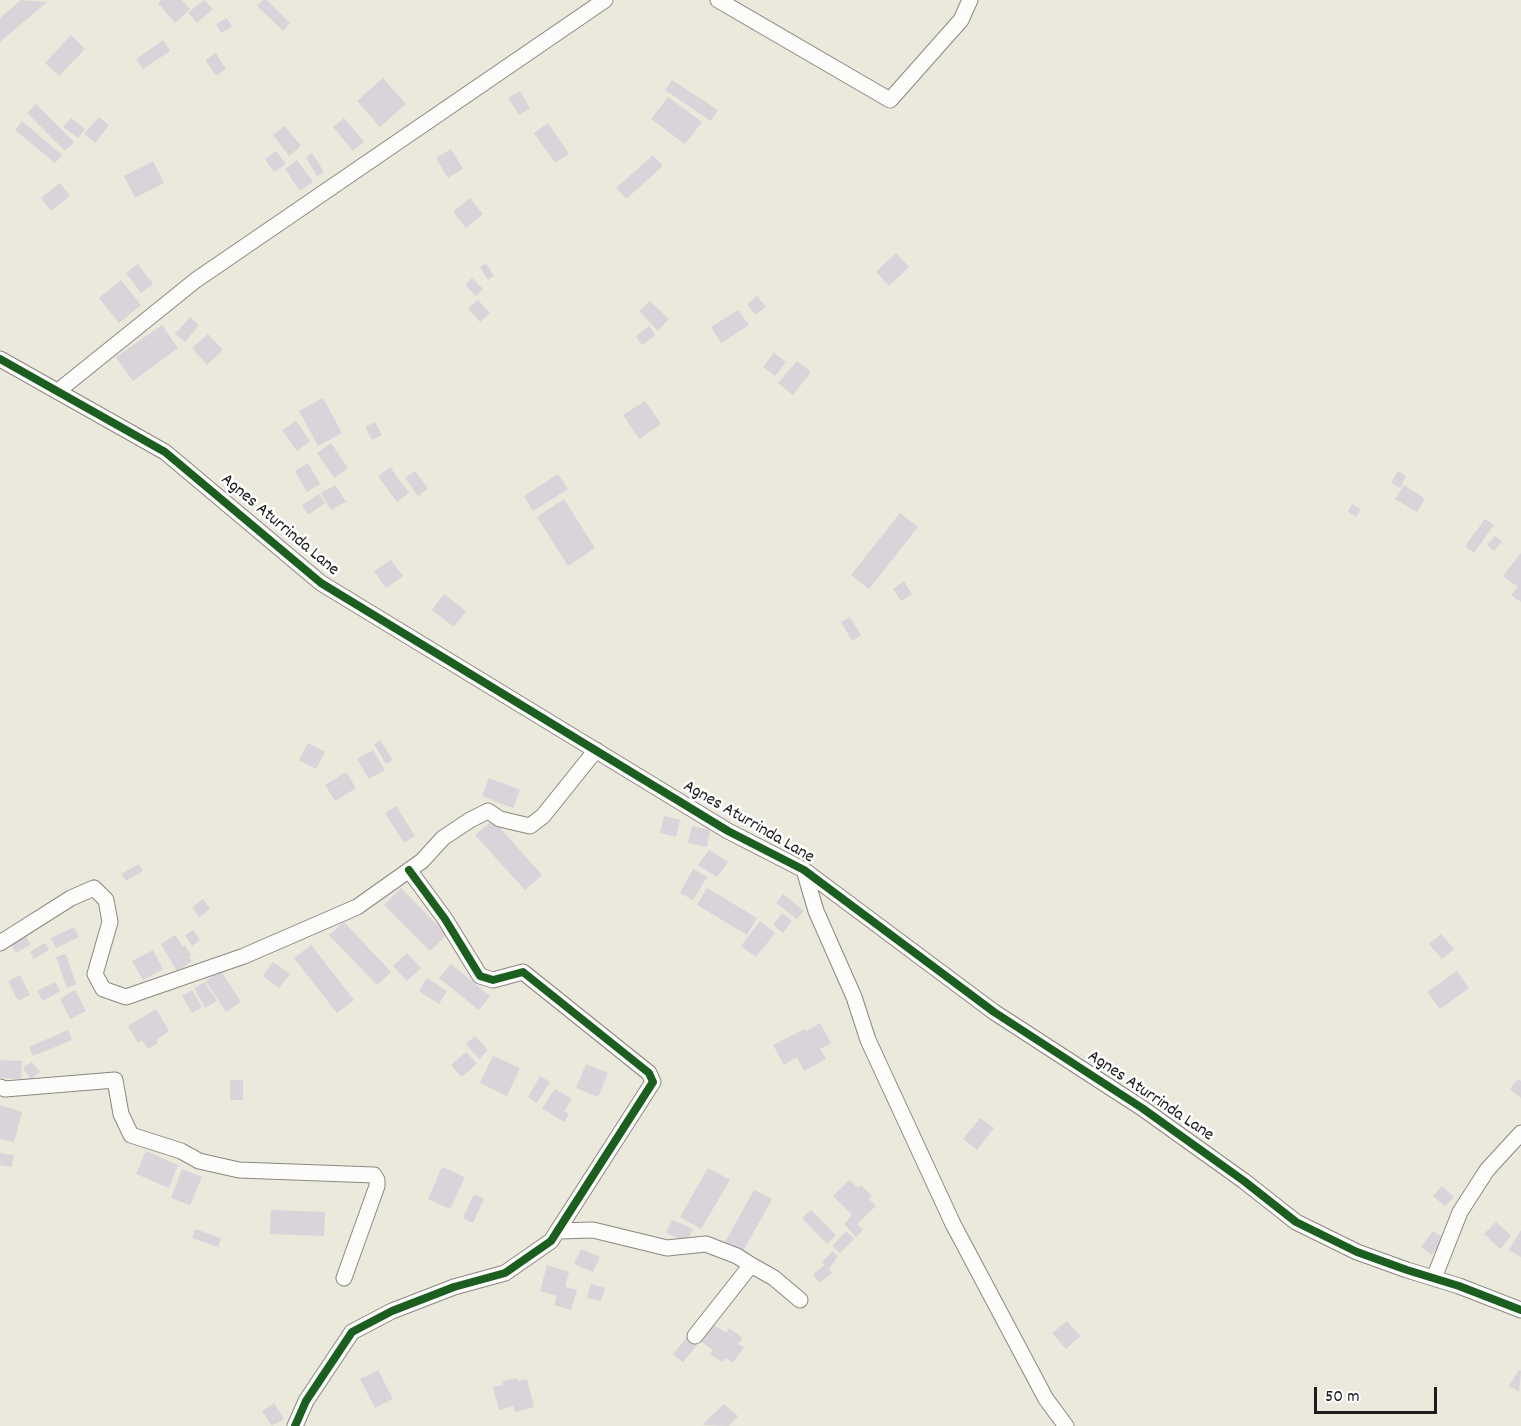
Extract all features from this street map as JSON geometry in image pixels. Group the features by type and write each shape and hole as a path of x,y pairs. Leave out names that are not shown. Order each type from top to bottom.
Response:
{"street":[{"path":"58,391 196,280 605,0"},
{"path":"718,0 890,100 961,20 970,0"},
{"name":"Agnes Aturrinda Lane","path":"0,359 165,452 321,583 728,831 804,870 994,1012 1142,1108 1244,1181 1296,1222 1357,1252 1459,1286 1521,1310"},
{"path":"0,943 71,898 94,888 106,900 110,922 94,974 103,989 126,997 244,956 357,907 422,861 443,838 488,811 500,819 530,826 543,816 596,750"},
{"path":"295,1426 306,1401 352,1332 392,1311 454,1287 505,1273 551,1241 652,1082 649,1073 523,972 493,980 480,976 445,919 409,870"},
{"path":"804,870 816,910 854,997 868,1040 949,1215 1046,1399 1066,1426"},
{"path":"0,1087 5,1089 115,1080 121,1114 131,1135 182,1151 199,1161 239,1170 374,1175 377,1186 344,1278"},
{"path":"1434,1278 1460,1212 1487,1170 1521,1132"},
{"path":"558,1231 593,1230 667,1248 706,1244 737,1256 774,1278 800,1300"},
{"path":"695,1336 751,1265"}],"building":[{"path":"21,0 47,2 0,42 0,18"},
{"path":"161,0 182,0 190,9 175,23 158,3"},
{"path":"204,0 213,9 197,23 188,13"},
{"path":"263,0 267,0 290,23 283,31 257,6"},
{"path":"227,18 232,27 221,33 216,24"},
{"path":"71,35 85,49 59,76 45,63"},
{"path":"163,40 170,51 143,69 136,59"},
{"path":"216,53 226,69 216,76 205,60"},
{"path":"383,78 406,104 380,127 357,101"},
{"path":"672,80 718,110 711,121 665,90"},
{"path":"520,91 530,108 519,115 508,98"},
{"path":"668,97 702,122 685,144 651,119"},
{"path":"36,104 74,142 65,151 27,113"},
{"path":"99,117 109,125 95,143 84,134"},
{"path":"71,118 85,129 78,138 63,127"},
{"path":"344,118 364,142 353,151 333,127"},
{"path":"22,121 62,155 55,163 15,130"},
{"path":"548,123 569,154 555,163 534,133"},
{"path":"285,126 301,146 289,156 273,135"},
{"path":"451,149 463,169 448,178 436,158"},
{"path":"276,151 286,164 274,172 265,159"},
{"path":"312,153 324,172 317,176 306,158"},
{"path":"653,155 663,166 626,199 616,188"},
{"path":"297,160 313,182 300,191 285,169"},
{"path":"153,161 164,183 135,198 124,176"},
{"path":"60,183 70,196 51,211 41,198"},
{"path":"470,198 483,214 466,228 453,212"},
{"path":"896,253 909,267 889,286 876,272"},
{"path":"486,263 494,276 488,280 480,267"},
{"path":"138,264 153,284 141,293 126,273"},
{"path":"472,278 483,289 476,296 465,285"},
{"path":"121,280 141,305 119,323 99,298"},
{"path":"757,296 766,307 755,315 747,304"},
{"path":"478,300 490,313 480,322 468,308"},
{"path":"650,301 669,319 658,331 639,311"},
{"path":"738,310 749,325 721,343 711,327"},
{"path":"190,317 199,325 185,342 175,334"},
{"path":"162,325 178,348 133,381 116,357"},
{"path":"649,326 655,335 642,345 636,336"},
{"path":"208,334 223,350 207,365 192,348"},
{"path":"774,353 786,362 775,376 763,367"},
{"path":"797,361 811,372 793,395 778,383"},
{"path":"323,398 342,433 318,446 299,411"},
{"path":"645,401 661,424 639,439 623,415"},
{"path":"296,421 310,441 297,451 282,430"},
{"path":"375,422 382,435 372,440 365,427"},
{"path":"331,443 348,468 334,478 317,453"},
{"path":"308,463 320,484 307,492 295,471"},
{"path":"390,467 409,493 397,502 378,476"},
{"path":"415,471 428,488 418,496 405,478"},
{"path":"1398,471 1406,476 1400,488 1391,483"},
{"path":"558,474 568,489 533,511 524,496"},
{"path":"335,485 346,502 331,510 321,493"},
{"path":"1404,485 1425,499 1417,512 1395,499"},
{"path":"319,494 325,503 308,515 302,505"},
{"path":"564,499 595,548 568,566 537,517"},
{"path":"1352,504 1361,509 1356,517 1348,512"},
{"path":"900,513 918,527 869,589 851,575"},
{"path":"1485,519 1494,525 1474,553 1465,546"},
{"path":"1495,536 1502,542 1494,551 1487,545"},
{"path":"1521,553 1521,602 1511,595 1518,587 1503,576"},
{"path":"391,560 403,576 386,588 374,571"},
{"path":"904,581 912,594 901,601 893,589"},
{"path":"444,594 466,611 454,627 432,610"},
{"path":"850,617 861,635 852,641 841,622"},
{"path":"380,740 393,760 386,764 374,744"},
{"path":"308,743 325,752 316,769 299,760"},
{"path":"373,750 385,770 369,779 357,759"},
{"path":"346,772 356,788 335,801 325,785"},
{"path":"489,778 520,790 513,808 482,796"},
{"path":"396,806 415,836 404,843 385,813"},
{"path":"664,816 680,820 676,837 660,833"},
{"path":"493,820 542,875 525,890 475,835"},
{"path":"692,826 710,830 707,847 688,843"},
{"path":"709,850 728,862 717,877 698,865"},
{"path":"139,864 143,871 126,881 121,874"},
{"path":"693,869 707,877 693,900 680,893"},
{"path":"401,888 447,935 430,951 384,905"},
{"path":"707,888 757,918 747,935 697,905"},
{"path":"783,894 804,911 797,919 776,903"},
{"path":"203,899 210,909 199,917 192,907"},
{"path":"782,913 792,921 783,933 773,925"},
{"path":"760,921 775,933 756,957 741,946"},
{"path":"344,922 391,972 377,985 329,935"},
{"path":"74,927 79,937 56,948 51,938"},
{"path":"193,930 200,940 192,946 185,935"},
{"path":"24,934 31,944 16,953 10,943"},
{"path":"1441,934 1454,949 1442,959 1429,944"},
{"path":"175,935 183,947 185,945 192,961 177,971 161,944"},
{"path":"45,943 49,950 34,959 30,952"},
{"path":"311,945 354,1000 337,1013 294,958"},
{"path":"153,950 163,969 143,980 132,961"},
{"path":"407,953 421,968 407,981 393,966"},
{"path":"66,954 76,984 67,988 56,957"},
{"path":"273,962 290,974 279,988 263,976"},
{"path":"451,964 490,996 479,1010 439,978"},
{"path":"221,971 241,1002 226,1012 206,981"},
{"path":"1457,971 1469,988 1440,1009 1427,992"},
{"path":"20,975 30,995 18,1001 8,981"},
{"path":"427,978 447,991 439,1004 419,991"},
{"path":"55,982 60,991 43,1001 37,991"},
{"path":"205,982 217,1001 205,1008 194,988"},
{"path":"75,990 86,1011 70,1019 60,999"},
{"path":"192,990 202,1007 192,1013 182,996"},
{"path":"156,1009 169,1031 156,1040 158,1043 148,1049 142,1040 138,1043 128,1026"},
{"path":"820,1023 831,1043 820,1049 826,1059 804,1071 797,1057 784,1065 773,1045"},
{"path":"68,1030 72,1040 33,1056 29,1047"},
{"path":"475,1036 488,1050 479,1059 466,1044"},
{"path":"466,1052 477,1063 462,1077 451,1065"},
{"path":"493,1056 520,1068 507,1096 480,1083"},
{"path":"0,1060 22,1061 21,1079 0,1078"},
{"path":"32,1062 40,1072 31,1079 23,1068"},
{"path":"586,1064 608,1073 598,1097 576,1088"},
{"path":"540,1076 550,1082 537,1103 528,1097"},
{"path":"1518,1079 1521,1081 1521,1098 1510,1089"},
{"path":"230,1080 243,1080 243,1100 230,1100"},
{"path":"555,1089 572,1099 564,1111 569,1114 564,1122 542,1108"},
{"path":"0,1105 22,1112 14,1142 0,1139"},
{"path":"980,1118 994,1128 977,1150 963,1139"},
{"path":"146,1151 178,1165 169,1188 136,1174"},
{"path":"0,1153 14,1155 12,1167 0,1165"},
{"path":"442,1167 465,1177 450,1209 428,1199"},
{"path":"708,1168 730,1180 701,1229 680,1217"},
{"path":"182,1169 202,1177 190,1205 171,1198"},
{"path":"849,1180 858,1188 861,1185 872,1196 869,1199 876,1206 857,1224 863,1230 856,1237 844,1224 852,1215 833,1196"},
{"path":"1442,1186 1454,1197 1445,1206 1433,1196"},
{"path":"754,1190 772,1199 742,1253 724,1244"},
{"path":"474,1194 484,1199 473,1223 463,1218"},
{"path":"271,1210 325,1212 324,1236 270,1234"},
{"path":"811,1210 836,1235 827,1244 802,1218"},
{"path":"672,1220 693,1229 687,1242 666,1233"},
{"path":"1496,1222 1511,1236 1500,1249 1484,1234"},
{"path":"195,1229 221,1238 218,1247 192,1238"},
{"path":"1521,1230 1521,1257 1509,1250"},
{"path":"846,1231 854,1239 840,1253 832,1246"},
{"path":"1433,1231 1444,1239 1432,1255 1421,1247"},
{"path":"581,1249 600,1257 593,1272 574,1264"},
{"path":"832,1251 838,1256 829,1269 832,1273 819,1283 813,1274 825,1265 822,1263"},
{"path":"547,1265 569,1272 565,1287 577,1290 571,1310 554,1305 557,1296 540,1291"},
{"path":"591,1284 605,1288 601,1301 587,1298"},
{"path":"1067,1321 1080,1336 1066,1349 1052,1333"},
{"path":"711,1323 726,1333 729,1328 743,1338 738,1344 744,1347 733,1363 725,1358 722,1362 710,1354 713,1350 699,1340"},
{"path":"687,1337 697,1345 683,1362 673,1354"},
{"path":"378,1370 393,1399 375,1408 360,1379"},
{"path":"1519,1370 1521,1371 1519,1392 1509,1386"},
{"path":"517,1378 518,1381 527,1379 534,1407 515,1412 513,1406 499,1410 493,1387 503,1385 502,1381"},
{"path":"274,1403 284,1419 272,1426 262,1411"},
{"path":"724,1404 738,1416 729,1426 702,1425"}],"cycle path":[{"path":"0,359 165,452 321,583 728,831 804,870 994,1012 1142,1108 1244,1181 1296,1222 1357,1252 1459,1286 1521,1310"},
{"path":"295,1426 306,1401 352,1332 392,1311 454,1287 505,1273 551,1241 653,1082 649,1073 523,972 493,980 480,976 445,919 409,870"}]}
